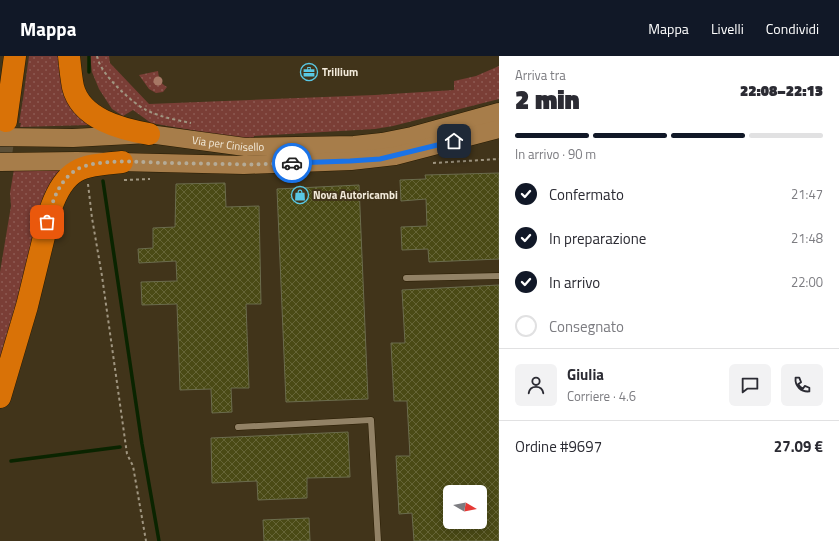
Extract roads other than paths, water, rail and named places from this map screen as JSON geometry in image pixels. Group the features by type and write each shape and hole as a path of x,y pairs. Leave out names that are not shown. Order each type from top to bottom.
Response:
{"highway":[{"path":"3,129 14,56"},
{"path":"69,56 73,88 88,110 107,122 126,130 149,134"},
{"path":"0,397 27,306 51,208 56,194 63,182 78,169 92,165 122,162"}],"main road":[{"name":"Via per Cinisello","path":"3,129 74,138 149,134 245,148 354,145 382,142 412,136 499,112"},
{"name":"Via per Cinisello","path":"0,162 77,161 244,164 365,160 395,156 499,129"}],"lane":[{"path":"406,278 499,276"},
{"path":"238,427 371,420 378,541"}],"waterway":[{"path":"89,56 89,72"},
{"path":"103,181 142,444 159,541"},
{"path":"11,461 120,447"}],"tunnel":[{"path":"0,161 6,121"}],"place":[{"name":"Trillium","path":"309,72"},
{"name":"Nova Autoricambi","path":"300,195"}]}
